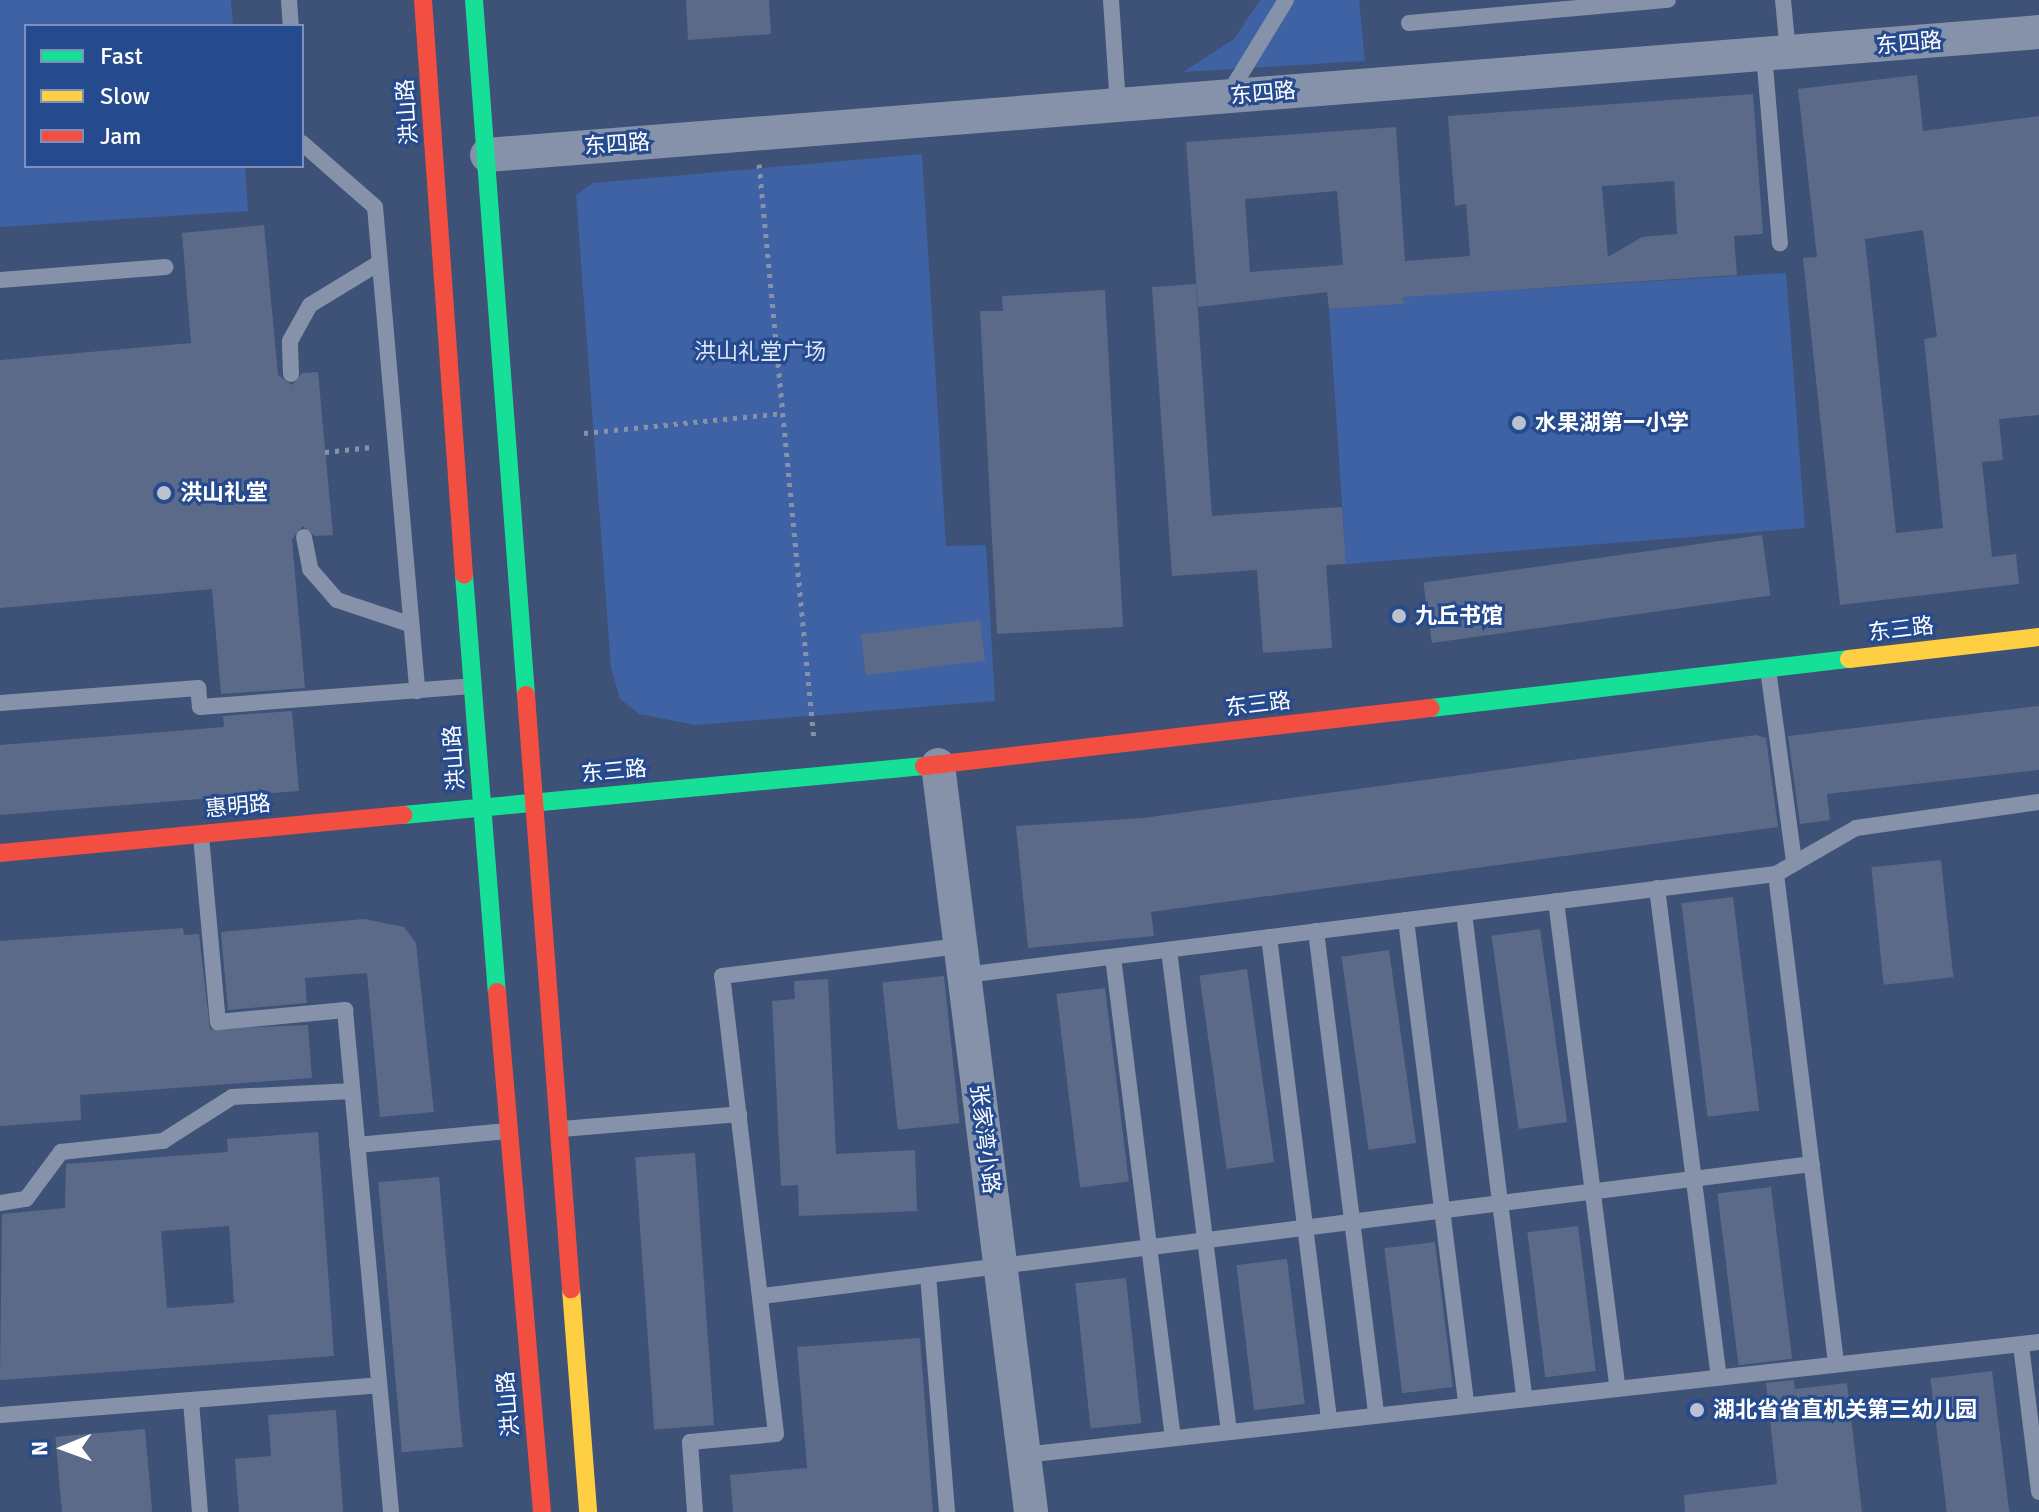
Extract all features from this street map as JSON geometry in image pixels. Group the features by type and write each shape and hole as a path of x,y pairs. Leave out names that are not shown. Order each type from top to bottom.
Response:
{"main road":[{"name":"洪山路","path":"423,0 481,808 542,1512"},
{"path":"474,0 588,1512"},
{"name":"东三路","path":"481,808 938,765 2039,637"},
{"name":"惠明路","path":"0,853 481,808"}],"street":[{"name":"东四路","path":"487,155 2039,32"},
{"name":"张家湾小路","path":"938,765 1031,1512"}],"lane":[{"path":"289,0 291,24"},
{"path":"1111,0 1118,105"},
{"path":"1228,96 1286,0"},
{"path":"1409,23 1668,0"},
{"path":"1780,243 1776,53 1783,0"},
{"path":"304,145 375,207 417,691"},
{"path":"291,374 290,341 310,305 379,263"},
{"path":"0,280 165,267"},
{"path":"304,537 310,569 337,600 409,624"},
{"path":"1768,669 1794,862"},
{"path":"0,703 198,688 200,707 473,686"},
{"path":"695,1512 690,1442 776,1434 722,976 963,961 1113,957 1776,874 1856,828 2039,802"},
{"path":"201,834 218,1022 345,1010 391,1512"},
{"path":"1776,874 1836,1360"},
{"path":"1657,888 1718,1373"},
{"path":"1556,901 1617,1385"},
{"path":"1464,913 1524,1396"},
{"path":"1406,920 1466,1403"},
{"path":"1316,931 1376,1413"},
{"path":"1269,937 1329,1419"},
{"path":"1169,950 1229,1431"},
{"path":"1113,957 1173,1438"},
{"path":"0,1203 26,1199 61,1152 163,1141 232,1097 352,1091"},
{"path":"557,1130 739,1114"},
{"path":"357,1145 509,1131"},
{"path":"762,1296 1812,1164"},
{"path":"928,1275 947,1512"},
{"path":"1024,1455 1718,1373 2039,1342"},
{"path":"2021,1345 2039,1492"},
{"path":"0,1415 379,1385"},
{"path":"191,1401 200,1512"}],"path":[{"path":"756,133 818,776"},
{"path":"584,433 783,413"},
{"path":"325,452 394,445"}],"green space":[{"path":"0,0 231,0 233,24 24,24 24,168 245,168 248,211 0,227"},
{"path":"1260,0 1359,0 1365,61 1183,72 1234,39"},
{"name":"洪山礼堂广场","path":"922,154 946,546 986,545 995,701 695,725 639,714 620,699 611,668 576,195 593,183"},
{"path":"1786,273 1805,528 1346,564 1329,309 1404,304 1403,287 1446,294"}],"building":[{"path":"686,0 769,0 771,34 688,40"},
{"path":"1917,75 1923,131 2039,116 2039,415 1999,419 2003,460 1982,462 1992,557 2016,554 2019,584 1840,605 1803,258 1817,257 1798,89","holes":["1923,230 1937,337 1924,339 1943,528 1896,533 1865,239"]},
{"path":"1753,94 1763,234 1734,236 1737,275 1403,297 1404,304 1329,309 1327,292 1198,307 1186,142 1396,127 1405,261 1470,256 1466,204 1455,206 1448,116","holes":["1674,181 1677,234 1642,237 1608,257 1602,186","1337,191 1343,265 1250,272 1245,199"]},
{"name":"洪山礼堂","path":"264,225 278,375 292,385 302,373 318,372 333,535 315,536 303,526 292,539 305,688 221,694 212,589 0,608 0,360 191,343 182,233"},
{"path":"1196,284 1212,516 1342,507 1346,564 1326,565 1332,648 1263,653 1257,570 1172,576 1152,287"},
{"path":"1105,290 1123,627 997,634 980,311 1003,311 1002,296"},
{"path":"1762,535 1770,595 1432,643 1423,583"},
{"path":"980,620 985,661 866,675 861,635"},
{"path":"2039,706 2039,770 1827,794 1830,820 1800,824 1788,736"},
{"path":"292,711 299,791 0,815 0,745 224,727 223,716"},
{"path":"1756,735 1766,738 1778,827 1151,912 1154,936 1028,948 1016,826 1143,818"},
{"path":"1941,860 1953,977 1884,985 1871,867"},
{"path":"1733,897 1759,1110 1708,1117 1681,903"},
{"path":"364,919 404,927 416,943 434,1112 380,1117 367,973 305,978 307,1003 228,1010 221,932"},
{"path":"183,928 184,935 199,934 210,1029 308,1025 312,1078 80,1095 81,1120 0,1126 0,941"},
{"path":"1540,929 1567,1122 1519,1129 1491,936"},
{"path":"1389,950 1416,1143 1369,1150 1341,957"},
{"path":"1247,969 1274,1162 1227,1169 1199,976"},
{"path":"944,976 959,1123 898,1130 882,982"},
{"path":"828,979 836,1154 915,1150 917,1211 799,1216 798,1185 781,1186 772,1001 795,999 794,981"},
{"path":"1105,988 1129,1182 1080,1188 1056,994"},
{"path":"318,1132 334,1356 0,1380 2,1214 65,1208 66,1164 228,1152 227,1139","holes":["229,1226 234,1303 167,1308 161,1231"]},
{"path":"695,1153 714,1425 654,1430 635,1157"},
{"path":"439,1177 463,1447 402,1452 378,1182"},
{"path":"1771,1187 1792,1359 1738,1365 1717,1194"},
{"path":"1578,1226 1596,1371 1545,1377 1527,1232"},
{"path":"1435,1242 1453,1387 1402,1393 1384,1248"},
{"path":"1287,1259 1305,1404 1254,1410 1236,1265"},
{"path":"1126,1278 1141,1423 1091,1429 1075,1283"},
{"path":"920,1338 933,1512 733,1512 730,1475 807,1468 797,1347"},
{"path":"1992,1371 2009,1512 1947,1512 1930,1379"},
{"path":"1794,1380 1795,1389 1847,1383 1862,1512 1685,1512 1684,1495 1777,1484 1766,1383"},
{"path":"336,1410 343,1512 239,1512 235,1459 271,1456 268,1415"},
{"path":"145,1429 152,1512 62,1512 55,1437"}],"traffic: fast":[{"path":"474,0 526,695"},
{"path":"464,575 497,992"},
{"path":"1431,708 1849,659"},
{"path":"403,815 924,766"}],"traffic: slow":[{"path":"1849,659 2039,637"},
{"path":"571,1289 588,1512"}],"traffic: jam":[{"path":"423,0 464,575"},
{"path":"526,695 571,1289"},
{"path":"924,766 1431,708"},
{"path":"0,853 403,815"},
{"path":"497,992 542,1512"}],"place":[{"name":"水果湖第一小学","path":"1519,423"},
{"name":"洪山礼堂","path":"164,493"},
{"name":"九丘书馆","path":"1399,616"},
{"name":"湖北省省直机关第三幼儿园","path":"1697,1410"}]}
